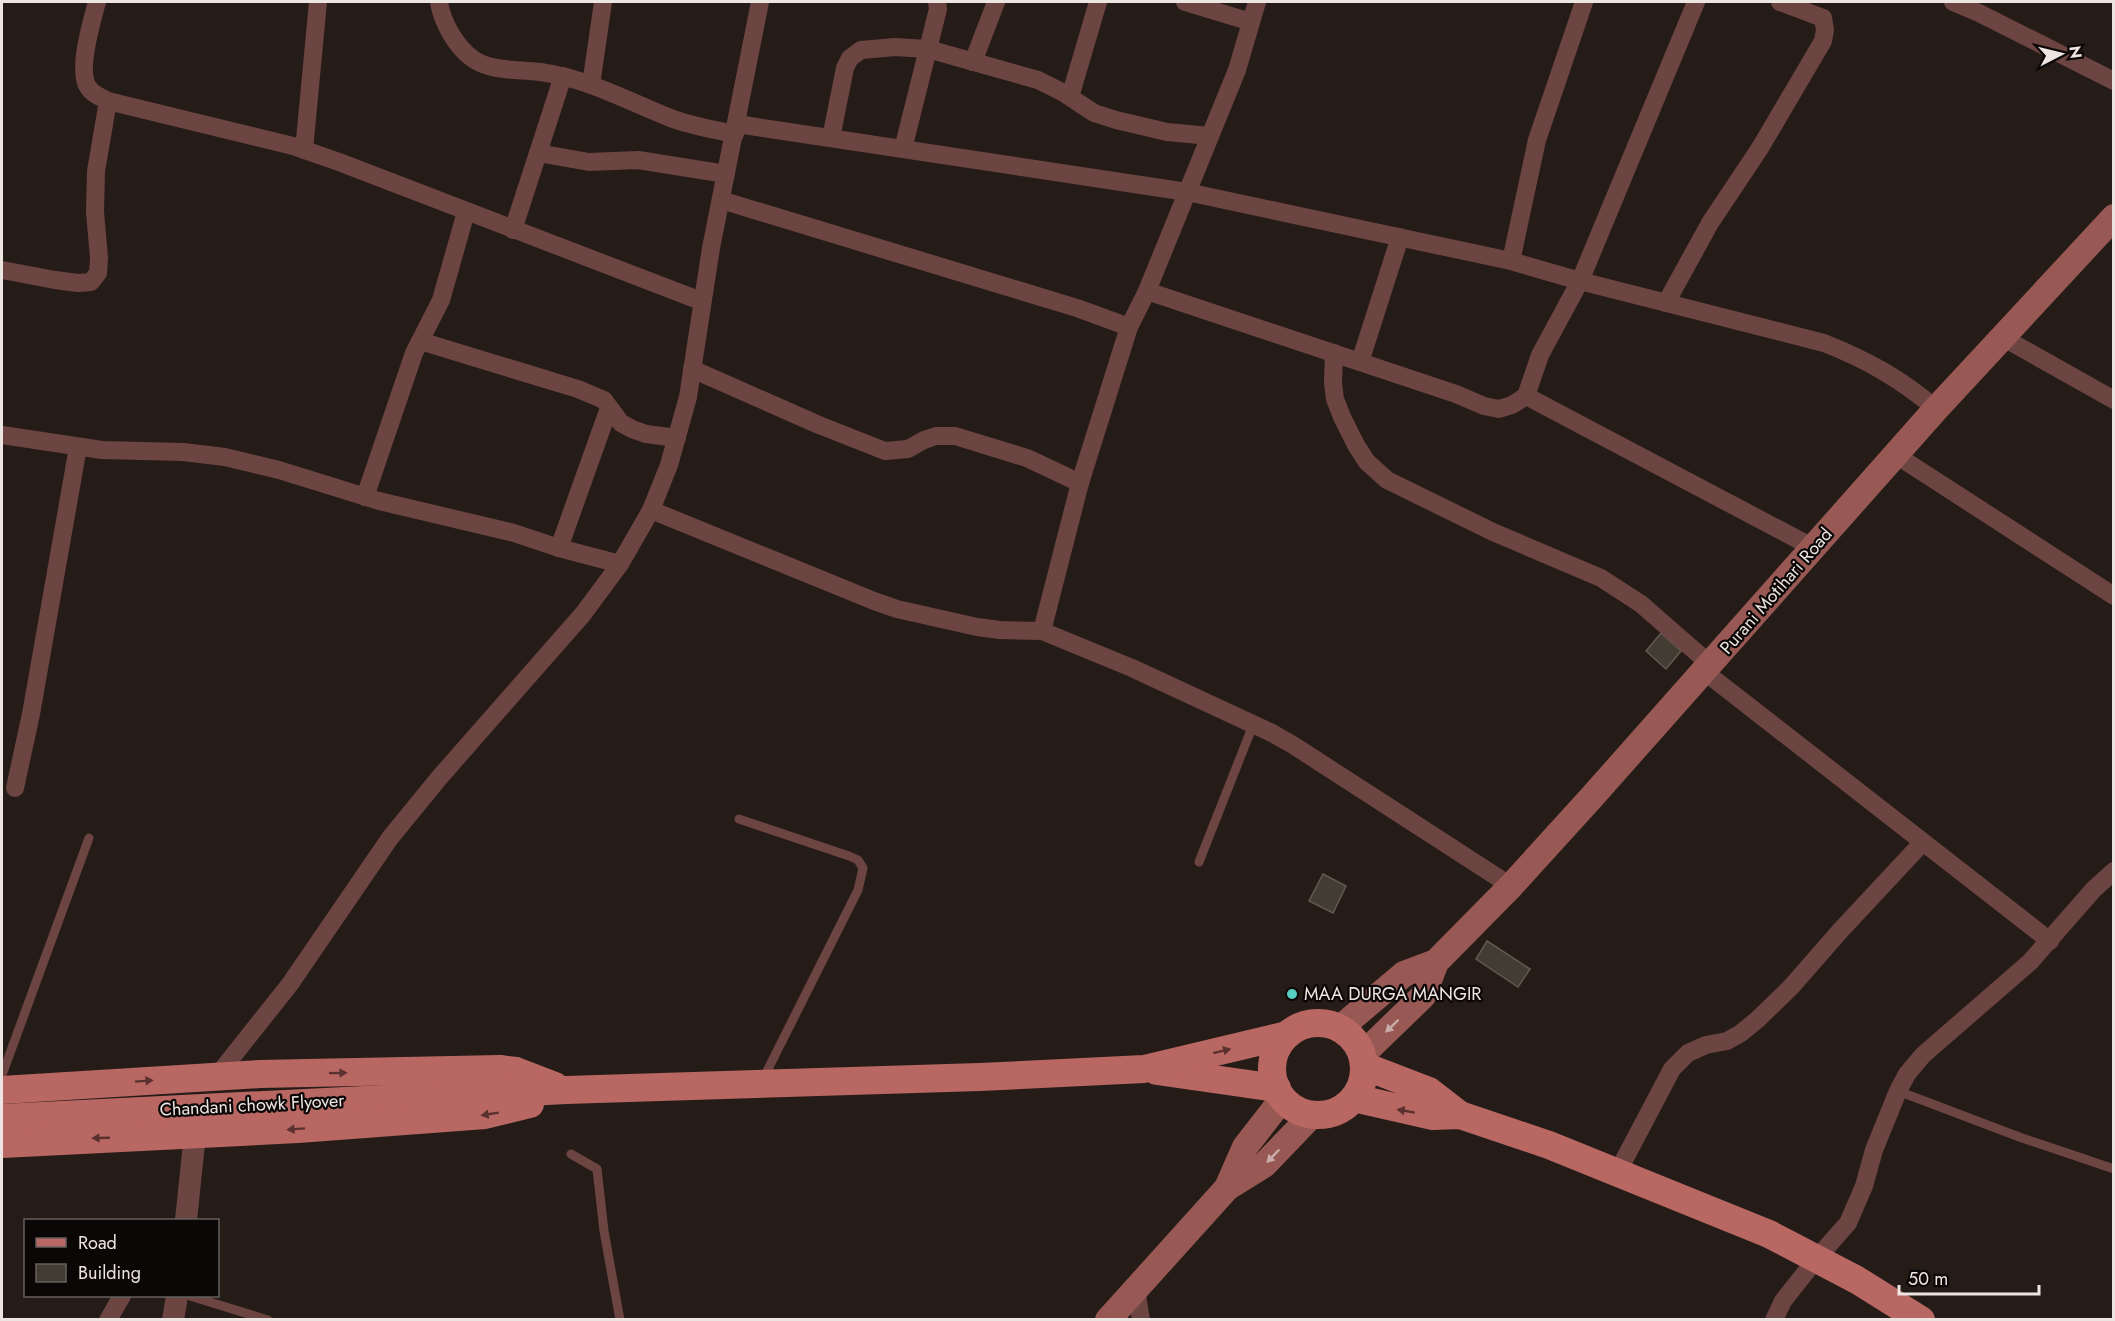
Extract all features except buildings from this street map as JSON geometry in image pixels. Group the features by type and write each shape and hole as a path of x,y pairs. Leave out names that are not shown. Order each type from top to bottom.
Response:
{"main road":[{"name":"Purani Motihari Road","path":"1363,1060 1423,996 1436,962 1511,886 1708,669 1936,409 2114,217"},
{"name":"Purani Motihari Road","path":"1340,1028 1404,974 1436,962"},
{"path":"1144,1069 1287,1035 1307,1024 1330,1024 1350,1035 1357,1044 1363,1060 1360,1089 1354,1098 1335,1112 1324,1115 1312,1115 1291,1106 1280,1093 1272,1066 1280,1044 1287,1035"},
{"path":"1363,1060 1429,1090 1460,1115 1549,1145 1758,1230 1857,1280 1921,1320"},
{"path":"2,1090 260,1074 500,1069 516,1071 566,1090"},
{"path":"1144,1069 1280,1093"},
{"name":"Chandani chowk Flyover","path":"2,1118 566,1090 980,1077 1144,1069"},
{"path":"2,1143 195,1134 484,1115 525,1107 566,1090"},
{"path":"1227,1188 1245,1147 1280,1093"},
{"path":"1354,1098 1394,1109 1433,1116 1460,1115"},
{"path":"1108,1320 1227,1188 1264,1165 1312,1115"}],"street":[{"path":"97,2 88,40 85,77 87,87 94,94 108,101 304,150 701,301"},
{"path":"304,150 318,2"},
{"path":"439,2 440,10 459,45 474,59 503,69 563,76 682,122 831,138 1187,192 1510,261 1806,338 1846,352 1910,387 1936,409"},
{"path":"591,85 603,2"},
{"path":"217,1076 290,984 390,838 439,778 583,614 620,564 651,510 669,465 688,397 701,301 760,2"},
{"path":"903,149 938,2"},
{"path":"973,62 996,2"},
{"path":"1070,97 1098,2"},
{"path":"1185,2 1251,22"},
{"path":"1042,631 1080,483 1130,327 1147,291 1237,70 1257,2"},
{"path":"1510,261 1537,140 1584,2"},
{"path":"1147,291 1492,408 1499,409 1512,405 1526,396 1540,355 1580,281 1696,2"},
{"path":"1666,303 1710,223 1760,148 1823,41 1825,30 1823,18 1780,2"},
{"path":"1953,2 2114,81"},
{"path":"831,138 845,68 850,58 861,50 912,47 928,49 1038,80 1094,113 1116,120 1167,132 1210,136"},
{"path":"513,230 563,76"},
{"path":"2,270 78,283 91,282 98,273 95,212 96,171 108,101"},
{"path":"538,153 589,162 638,160 726,174"},
{"path":"721,200 1077,308 1130,327"},
{"path":"365,497 399,395 420,341 441,300 466,212"},
{"path":"1360,362 1400,237"},
{"path":"2002,337 2114,400"},
{"path":"420,341 578,389 604,400 621,423 632,429 646,434 677,438"},
{"path":"1334,353 1333,383 1338,408 1361,454 1387,480 1492,532 1601,578 1641,604 1708,669 2050,941"},
{"path":"692,369 819,425 885,451 908,449 936,436 955,436 981,442 1027,458 1080,483"},
{"path":"1526,396 1814,548"},
{"path":"559,548 609,408"},
{"path":"2,435 102,450 183,452 225,457 279,470 365,497 514,533 620,564"},
{"path":"15,788 31,714 78,447"},
{"path":"1896,455 2114,596"},
{"path":"651,510 873,601 977,627 1042,631 1132,668 1253,724 1308,755 1511,886"},
{"path":"1618,1174 1672,1069 1688,1053 1706,1045 1727,1041 1756,1020 1791,987 1923,842"},
{"path":"1774,1320 1783,1301 1816,1258 1848,1223 1898,1091 1908,1074 1923,1055 2030,962 2094,889 2114,872"},
{"path":"186,1219 195,1134"},
{"path":"1136,1289 1141,1320"},
{"path":"108,1320 121,1297"},
{"path":"173,1320 177,1297"}],"lane":[{"path":"1199,862 1253,724"},
{"path":"739,819 849,856 858,860 863,868 858,890 760,1084"},
{"path":"2,1075 89,838"},
{"path":"1898,1091 2022,1138 2114,1169"},
{"path":"570,1154 597,1169 604,1231 620,1320"},
{"path":"192,1297 267,1320"}],"place":[{"name":"MAA DURGA MANGIR","path":"1292,994"}]}
